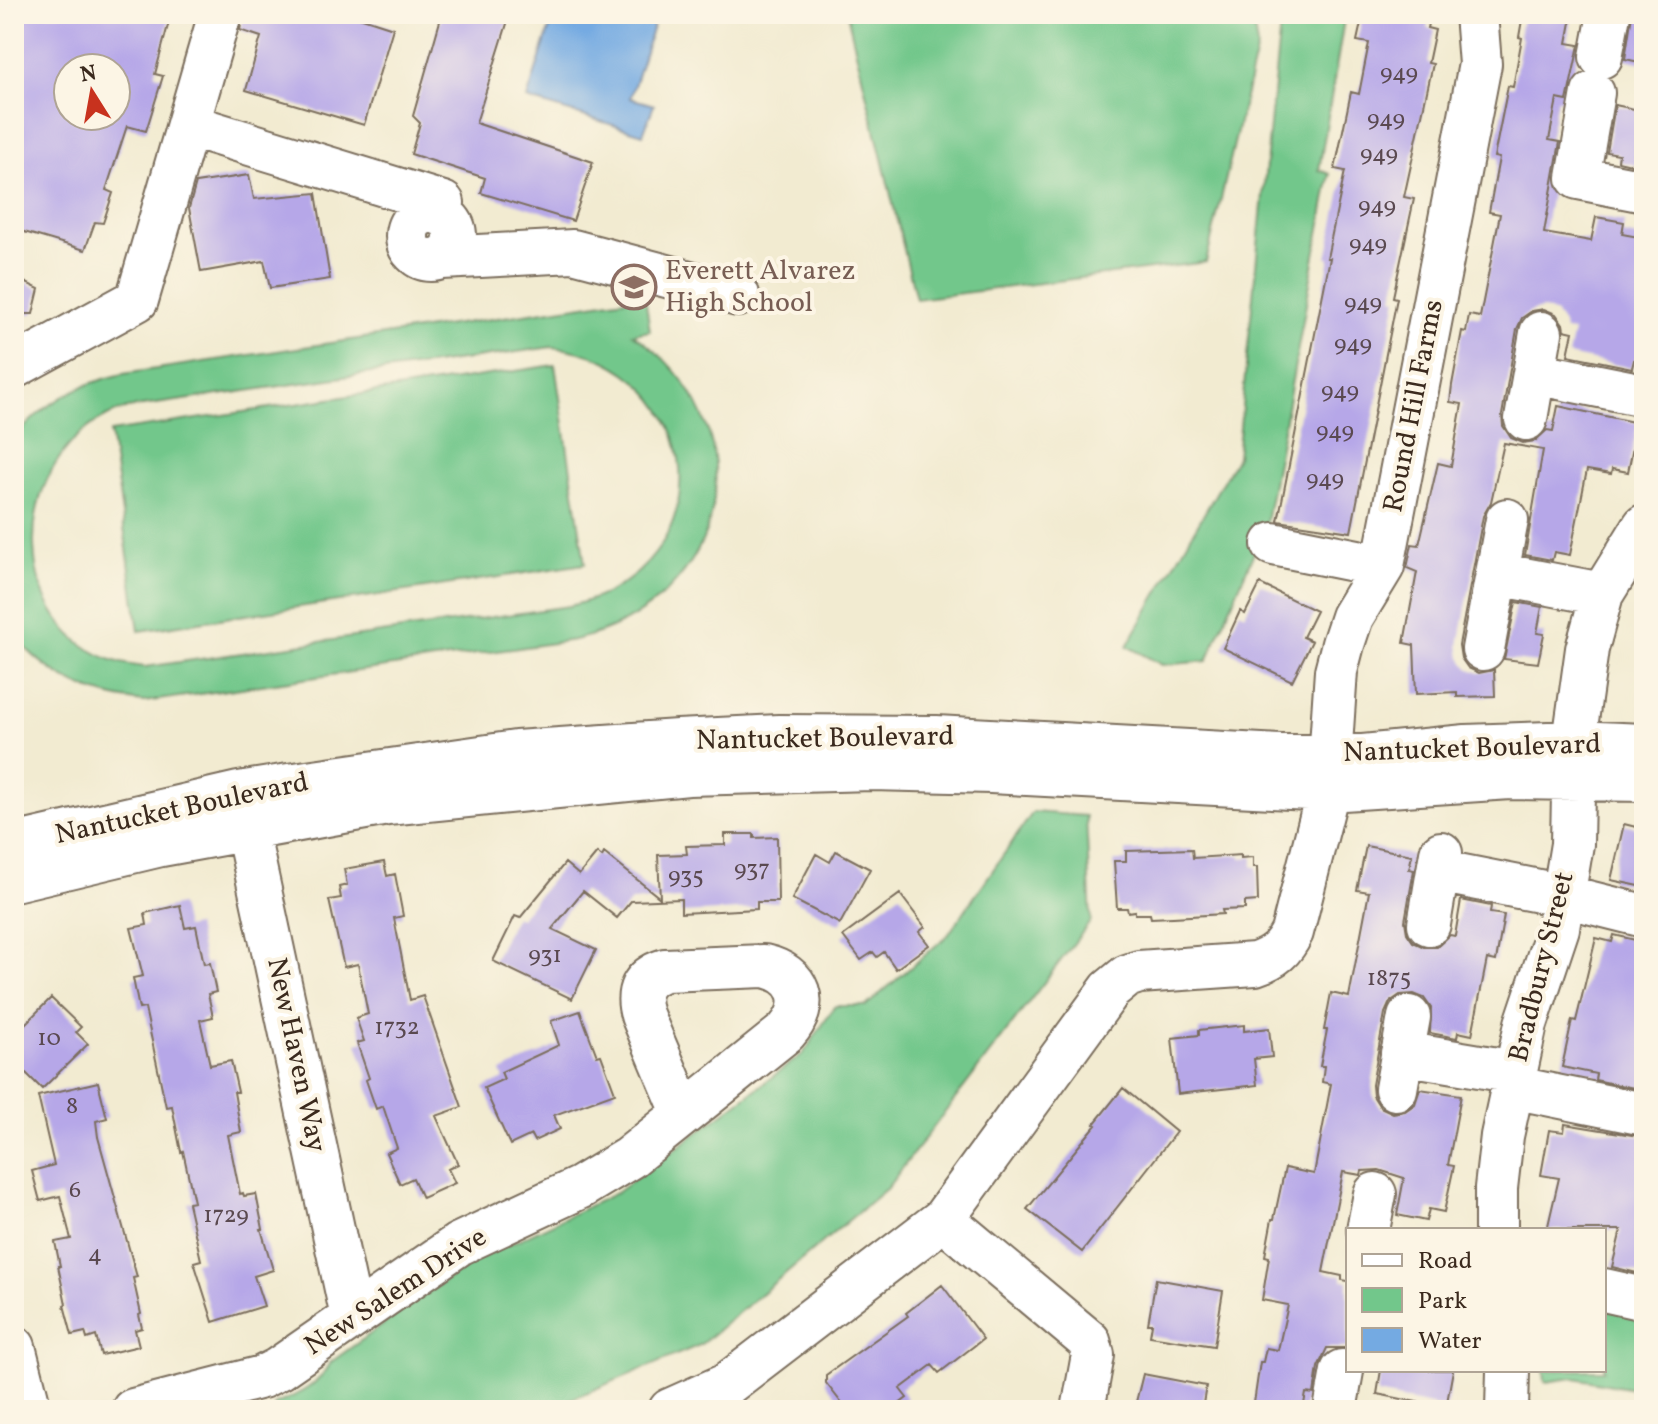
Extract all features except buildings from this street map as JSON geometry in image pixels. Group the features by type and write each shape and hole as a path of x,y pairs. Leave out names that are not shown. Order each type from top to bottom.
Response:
{"street":[{"path":"14,367 137,300 220,14"},
{"name":"Round Hill Farms","path":"670,1410 726,1385 943,1219 1119,982 1139,972 1157,969 1255,964 1278,953 1292,932 1330,772 1334,701 1343,644 1352,617 1383,566 1480,64 1476,14"},
{"path":"1609,14 1578,178 1644,191"},
{"path":"188,125 443,203 440,214 452,224 455,239 442,258 573,251 738,295"},
{"path":"1526,419 1538,353 1644,395"},
{"path":"1483,649 1507,520"},
{"path":"1273,544 1383,566"},
{"name":"Bradbury Street","path":"1496,1228 1498,1168 1514,1080 1526,1024 1548,960 1564,896 1572,844 1573,760 1581,677 1602,594 1639,544"},
{"path":"1497,574 1602,594"},
{"name":"Nantucket Boulevard","path":"14,845 243,811 402,802 688,774 872,769 1330,772 1510,778 1573,760 1644,745"},
{"name":"Nantucket Boulevard","path":"1573,760 1644,780"},
{"name":"Nantucket Boulevard","path":"14,880 161,845 243,811"},
{"name":"New Haven Way","path":"243,811 352,1317"},
{"path":"1429,924 1440,862 1644,916"},
{"path":"1403,1053 1644,1114"},
{"name":"New Salem Drive","path":"143,1409 262,1377 278,1369 459,1244 607,1173 683,1112"},
{"path":"943,1219 1089,1341 1093,1355 1083,1410"},
{"path":"1606,1290 1644,1299"},
{"path":"14,1347 30,1410"},
{"path":"1507,1410 1508,1372"}],"green space":[{"path":"847,14 1252,14 1257,47 1206,262 916,299"},
{"path":"1281,14 1345,14 1319,170 1330,174 1265,527 1207,661 1162,665 1127,646 1237,457"},
{"path":"645,296 650,331 633,334 675,372 702,415 715,461 713,508 697,551 668,590 627,620 574,640 144,702 106,695 56,673 27,650 14,635 14,439 37,415 62,397 91,383 123,374","holes":["552,347 606,362 645,390 670,427 680,470 675,513 655,553 620,586 569,606 145,667 97,654 63,626 42,589 34,547 39,503 56,463 86,430 128,408"]},
{"path":"555,365 585,564 139,631 110,432"},
{"path":"1033,812 1086,816 1091,921 887,1188 700,1345 569,1400 573,1410 275,1410 274,1405 307,1388 321,1377 331,1362 468,1264 616,1193 803,1054 835,1006 866,1006 948,935"},
{"path":"1606,1306 1644,1316 1644,1391 1574,1378 1545,1382 1544,1372 1606,1372"}],"water":[{"path":"554,14 657,14 630,98 654,105 643,134 527,99"}],"place":[{"name":"Everett Alvarez High School","path":"634,287"}]}
